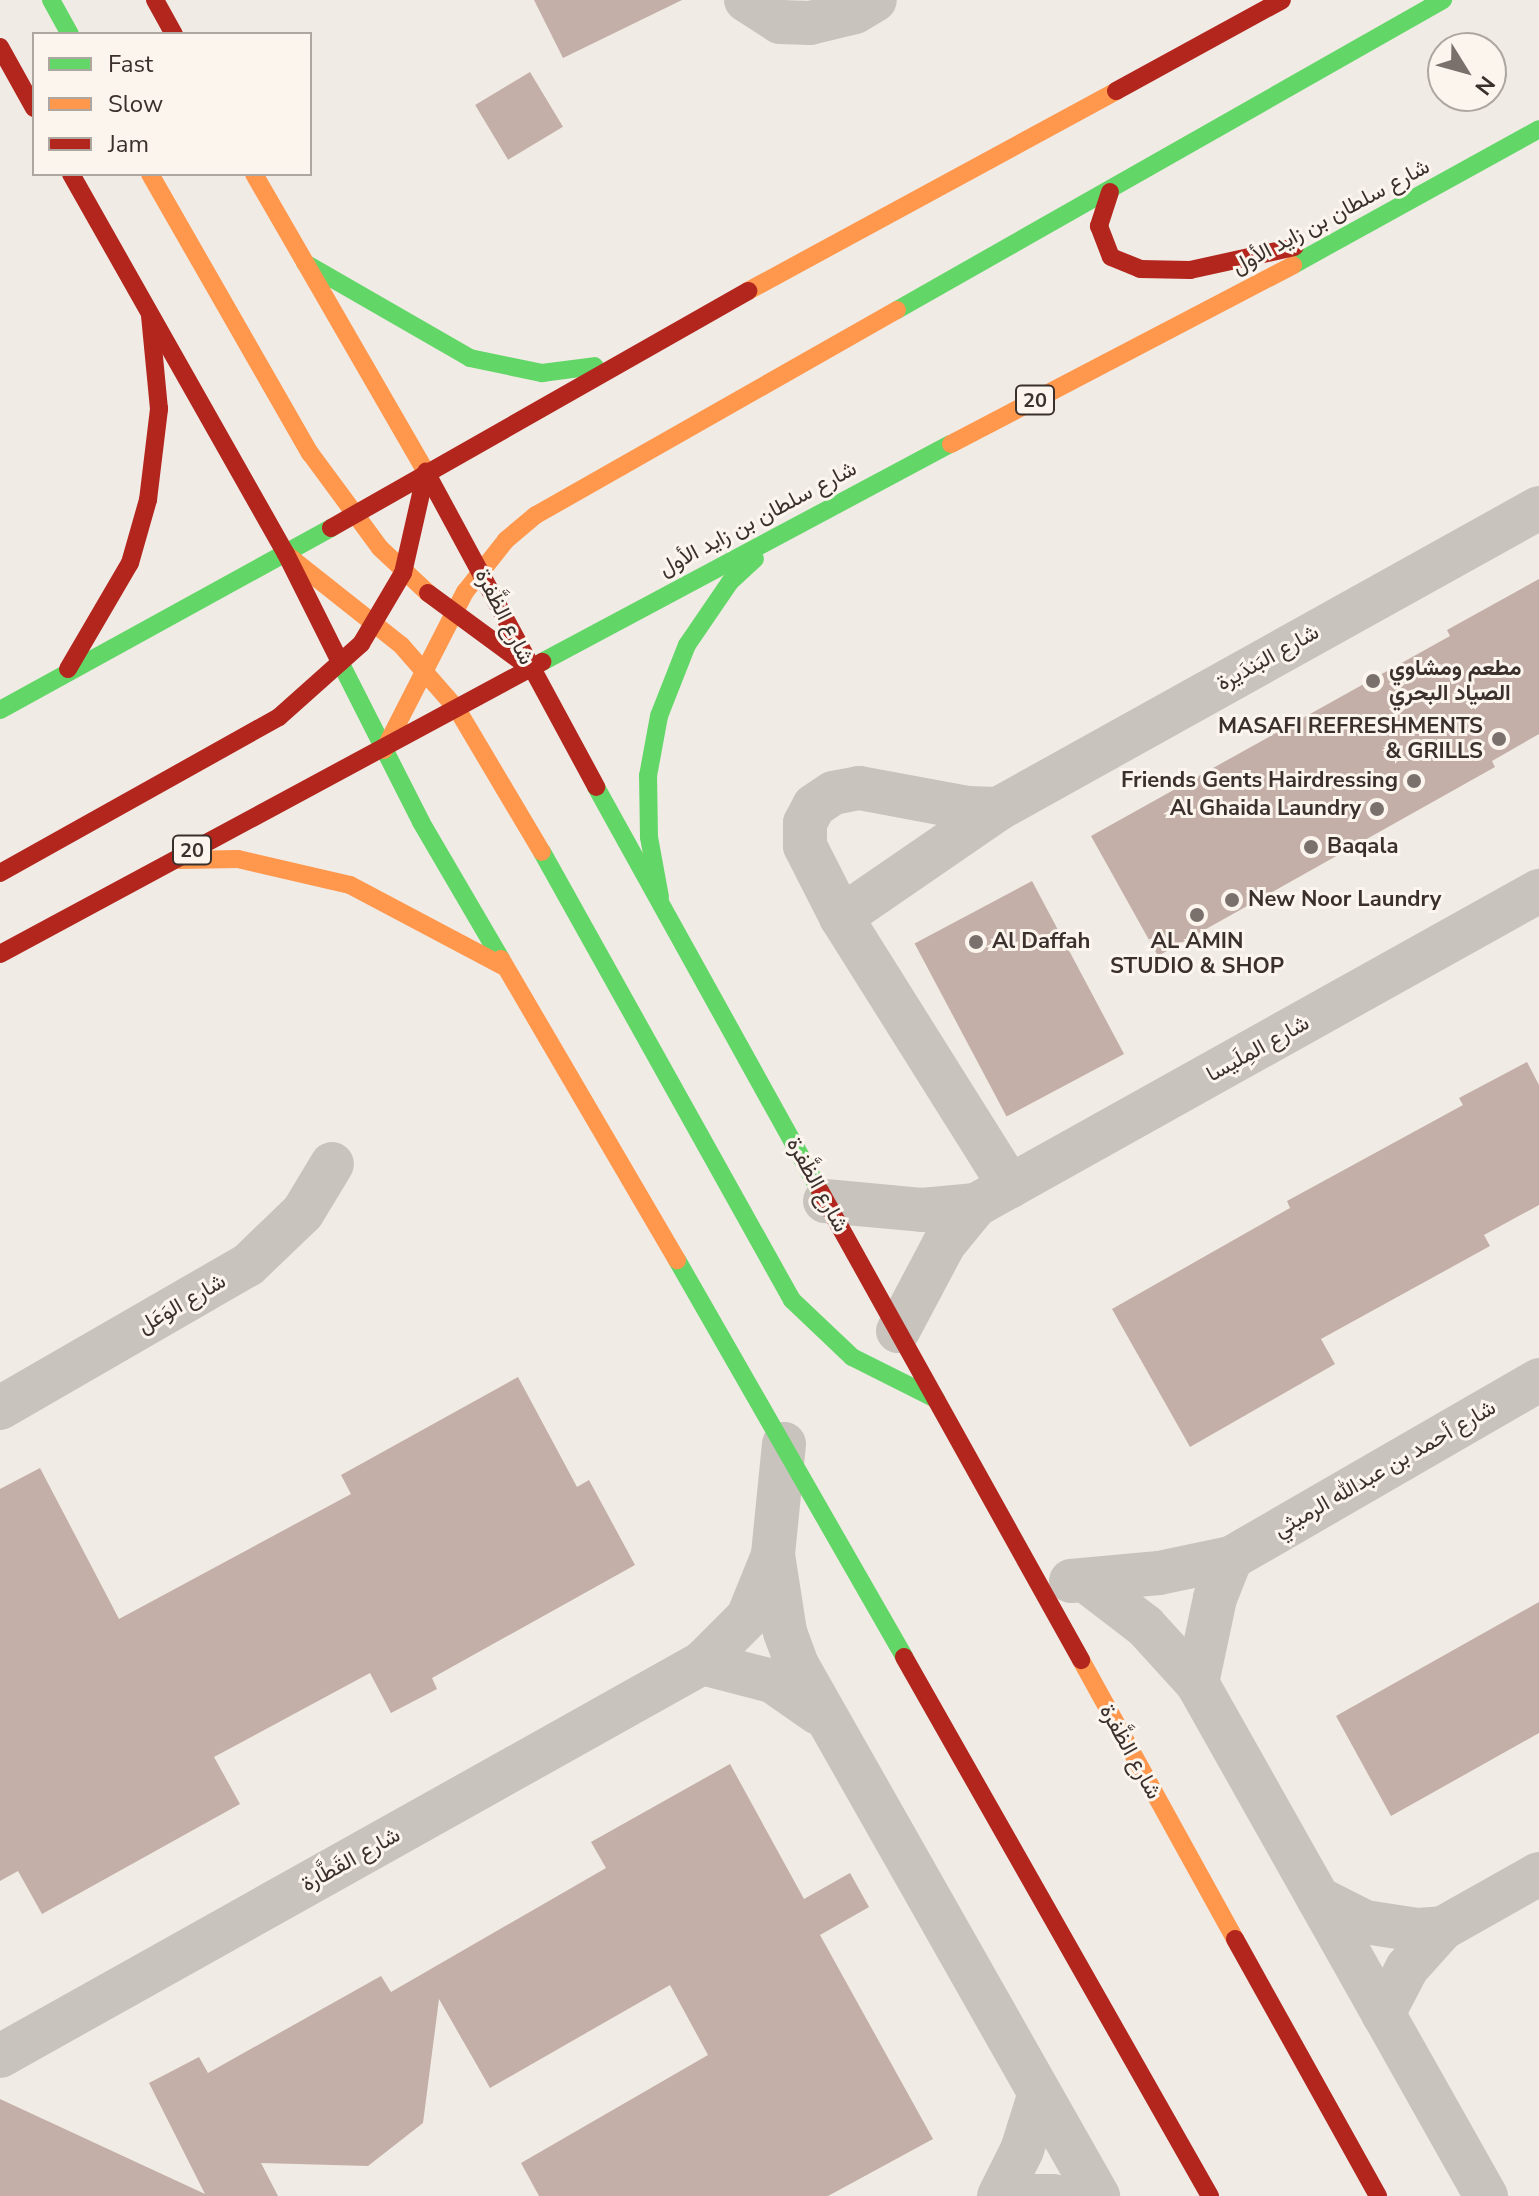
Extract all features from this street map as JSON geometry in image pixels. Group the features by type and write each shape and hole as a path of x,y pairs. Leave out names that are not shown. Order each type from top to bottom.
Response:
{"main road":[{"path":"51,0 69,32"},
{"path":"155,0 173,32"},
{"path":"0,710 286,554 614,364 1282,0"},
{"path":"384,750 451,615 481,571 536,515 1110,192 1443,0"},
{"path":"0,47 32,104"},
{"name":"شارع سلطان بن زايد الأول","path":"0,954 384,750 785,531 1351,235 1539,129"},
{"path":"72,176 286,554 384,750 503,966 784,1444 1210,2196"},
{"path":"151,176 310,453 354,515 403,573 451,615 530,668"},
{"name":"شارع الظَّفرة","path":"255,176 426,472 530,668 660,897 1035,1582 1378,2196"},
{"path":"1110,192 1099,226 1111,257 1140,269 1190,270 1351,235"},
{"path":"305,263 470,358 542,373 614,364"},
{"path":"65,673 101,620 130,563 148,500 159,409 150,316"},
{"path":"0,873 279,717 341,663 376,623 403,573 426,472"},
{"path":"660,897 649,837 648,776 659,716 687,645 730,582 785,531"},
{"path":"286,554 376,623 423,667 457,709 518,808 792,1300 852,1357 936,1399"},
{"path":"174,860 238,859 302,870 350,885 503,966"}],"street":[{"path":"746,0 780,22 810,23 855,12 875,0"},
{"name":"شارع البَندَيرة","path":"841,917 998,809 1539,508"},
{"path":"993,1195 805,846 805,823 814,806 833,793 859,788 967,808 998,809"},
{"name":"شارع المِلَيسا","path":"898,1331 944,1244 993,1195 1539,891"},
{"name":"شارع الوَعَل","path":"0,1408 248,1265 303,1212 332,1164"},
{"name":"شارع المِلَيسا","path":"825,1201 922,1210 993,1195"},
{"name":"شارع أحمد بن عبدالله الرميثي","path":"1035,1582 1085,1580 1231,1558 1539,1380"},
{"path":"784,1444 773,1555 785,1632 830,1724 1098,2196"},
{"name":"شارع القَطَّارة","path":"0,2056 702,1663 748,1617 773,1555"},
{"path":"1197,1683 1215,1598 1231,1558"},
{"path":"1085,1580 1145,1626 1197,1683 1486,2196"},
{"path":"702,1663 772,1681 830,1724"},
{"path":"1383,2014 1407,1968 1443,1928 1539,1874"},
{"path":"1318,1898 1365,1922 1417,1930 1443,1928"},
{"path":"999,2196 1039,2096"},
{"path":"1022,2196 1054,2196"}],"building":[{"path":"534,0 682,0 563,58"},
{"path":"530,72 563,127 508,160 475,105"},
{"path":"1539,579 1539,734 1492,761 1495,767 1158,956 1091,836 1450,636 1447,630"},
{"path":"1032,881 1124,1054 1007,1116 915,943"},
{"path":"1527,1062 1539,1085 1539,1205 1484,1235 1490,1246 1321,1339 1335,1364 1190,1447 1112,1309 1290,1208 1287,1201 1463,1105 1459,1098"},
{"path":"518,1377 577,1487 589,1480 635,1565 432,1678 437,1689 391,1713 370,1673 214,1757 240,1804 42,1914 18,1871 0,1881 0,1489 40,1468 119,1619 351,1494 341,1475"},
{"path":"1539,1602 1539,1733 1391,1816 1336,1716"},
{"path":"730,1764 804,1899 850,1873 869,1907 820,1935 933,2139 828,2196 539,2196 521,2163 708,2055 670,1985 490,2088 439,1999 423,2123 368,2166 261,2163 278,2196 0,2196 0,2099 205,2194 149,2083 199,2057 208,2073 381,1976 391,1992 606,1868 591,1842"}],"traffic: fast":[{"path":"51,0 69,32"},
{"path":"897,310 1443,0"},
{"path":"1293,265 1539,129"},
{"path":"305,263 470,358 542,373 595,366"},
{"path":"542,662 951,444"},
{"path":"0,710 331,528"},
{"path":"660,897 649,837 648,776 659,716 687,645 730,582 755,559"},
{"path":"340,662 421,822 501,959"},
{"path":"596,787 820,1191"},
{"path":"542,852 792,1300 852,1357 936,1399"},
{"path":"677,1260 904,1657"}],"traffic: slow":[{"path":"748,291 1116,91"},
{"path":"151,176 310,453 380,548 428,593"},
{"path":"255,176 426,472"},
{"path":"951,444 1293,265"},
{"path":"384,750 465,592 506,540 536,515 897,310"},
{"path":"286,554 401,645 457,709 542,852"},
{"path":"180,860 238,859 350,885 503,966"},
{"path":"501,959 677,1260"},
{"path":"1081,1660 1235,1939"}],"traffic: jam":[{"path":"155,0 173,32"},
{"path":"1116,91 1282,0"},
{"path":"0,47 32,104"},
{"path":"72,176 286,554 340,662"},
{"path":"1110,192 1099,226 1111,257 1140,269 1190,270 1295,247"},
{"path":"331,528 748,291"},
{"path":"68,669 130,563 148,500 159,409 150,316"},
{"path":"426,472 596,787"},
{"path":"0,873 279,717 361,644 403,573 426,472"},
{"path":"428,593 530,668"},
{"path":"0,954 542,662"},
{"path":"820,1191 1081,1660"},
{"path":"904,1657 1210,2196"},
{"path":"1235,1939 1378,2196"}],"place":[{"name":"مطعم ومشاوي الصياد البحري","path":"1373,681"},
{"name":"MASAFI REFRESHMENTS & GRILLS","path":"1499,739"},
{"name":"Friends Gents Hairdressing","path":"1414,781"},
{"name":"Al Ghaida Laundry","path":"1377,809"},
{"name":"Baqala","path":"1311,847"},
{"name":"New Noor Laundry","path":"1232,900"},
{"name":"AL AMIN STUDIO & SHOP","path":"1197,915"},
{"name":"Al Daffah","path":"976,942"}]}
